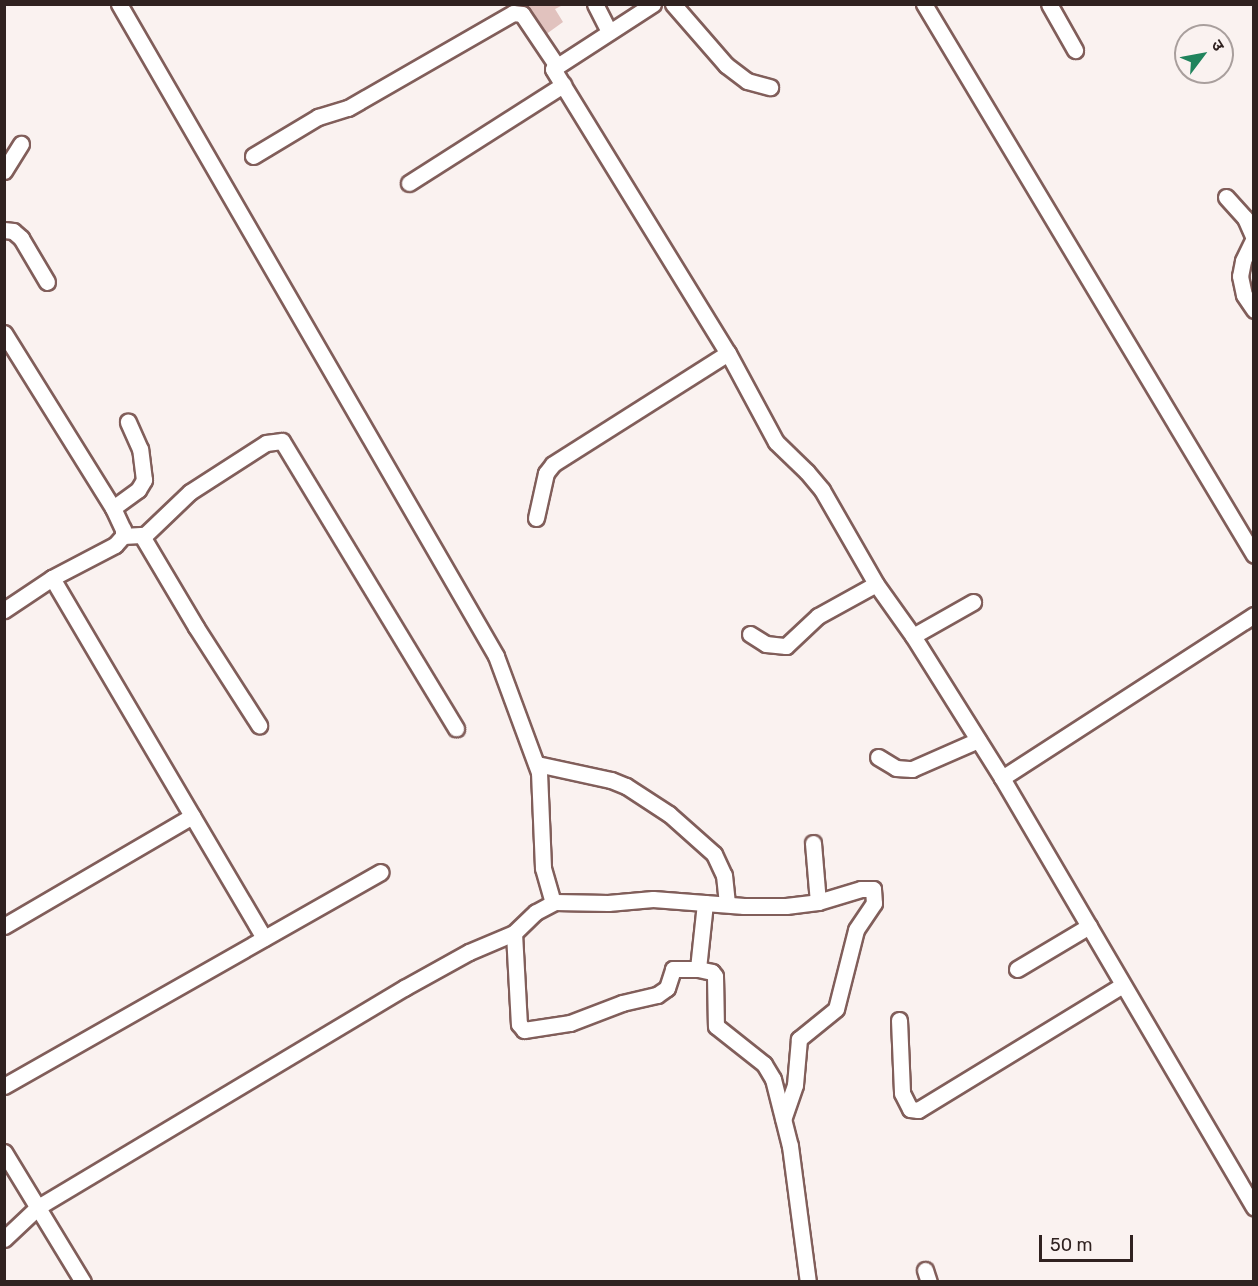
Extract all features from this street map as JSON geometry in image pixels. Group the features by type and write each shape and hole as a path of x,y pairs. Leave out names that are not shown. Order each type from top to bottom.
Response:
{"street":[{"path":"119,4 496,656 537,764 543,868 554,902"},
{"path":"595,4 609,31"},
{"path":"653,4 553,69 728,353 776,442 814,479 876,584 913,636 1002,778 1254,1208"},
{"path":"673,4 726,65 747,81 770,87"},
{"path":"924,4 1254,555"},
{"path":"1049,4 1075,50"},
{"path":"253,156 318,117 348,108 513,13 522,14 557,66"},
{"path":"409,183 563,86"},
{"path":"4,171 21,144"},
{"path":"1226,197 1245,218 1254,238 1243,261 1240,276 1244,295 1254,310"},
{"path":"4,230 13,231 21,238 47,282"},
{"path":"7,341 114,508 122,523 123,536"},
{"path":"536,518 546,473 553,464 728,353"},
{"path":"114,508 138,490 144,480 140,449 128,422"},
{"path":"4,610 52,578 115,544 123,536 142,536 154,529 190,492 266,443 274,440 282,441 456,728"},
{"path":"142,536 196,627 259,725"},
{"path":"52,578 264,938"},
{"path":"750,634 766,644 786,646 819,616 876,584"},
{"path":"913,636 973,602"},
{"path":"1002,778 1254,615"},
{"path":"878,757 896,768 912,769 978,740"},
{"path":"537,764 611,780 626,786 669,813 714,854 724,874 727,903"},
{"path":"4,926 192,816"},
{"path":"813,843 818,902"},
{"path":"4,1086 380,872"},
{"path":"4,1239 38,1207 404,988 469,952 514,933 536,912 554,902 608,903 653,899 744,906 818,902 861,889 873,889 875,893 873,908 854,935 836,1009 799,1039 795,1085 783,1119"},
{"path":"698,969 705,903"},
{"path":"1017,969 1089,926"},
{"path":"514,933 519,1024 524,1030 570,1023 622,1003 657,995 667,988 673,969 698,969 712,972 715,976 716,1026 767,1068 773,1079 798,1194 800,1235 807,1281"},
{"path":"899,1020 902,1094 910,1109 918,1110 1123,985"},
{"path":"4,1152 83,1281"}],"shaded area":[{"path":"527,5 563,5 555,9 563,22 545,35"}]}
